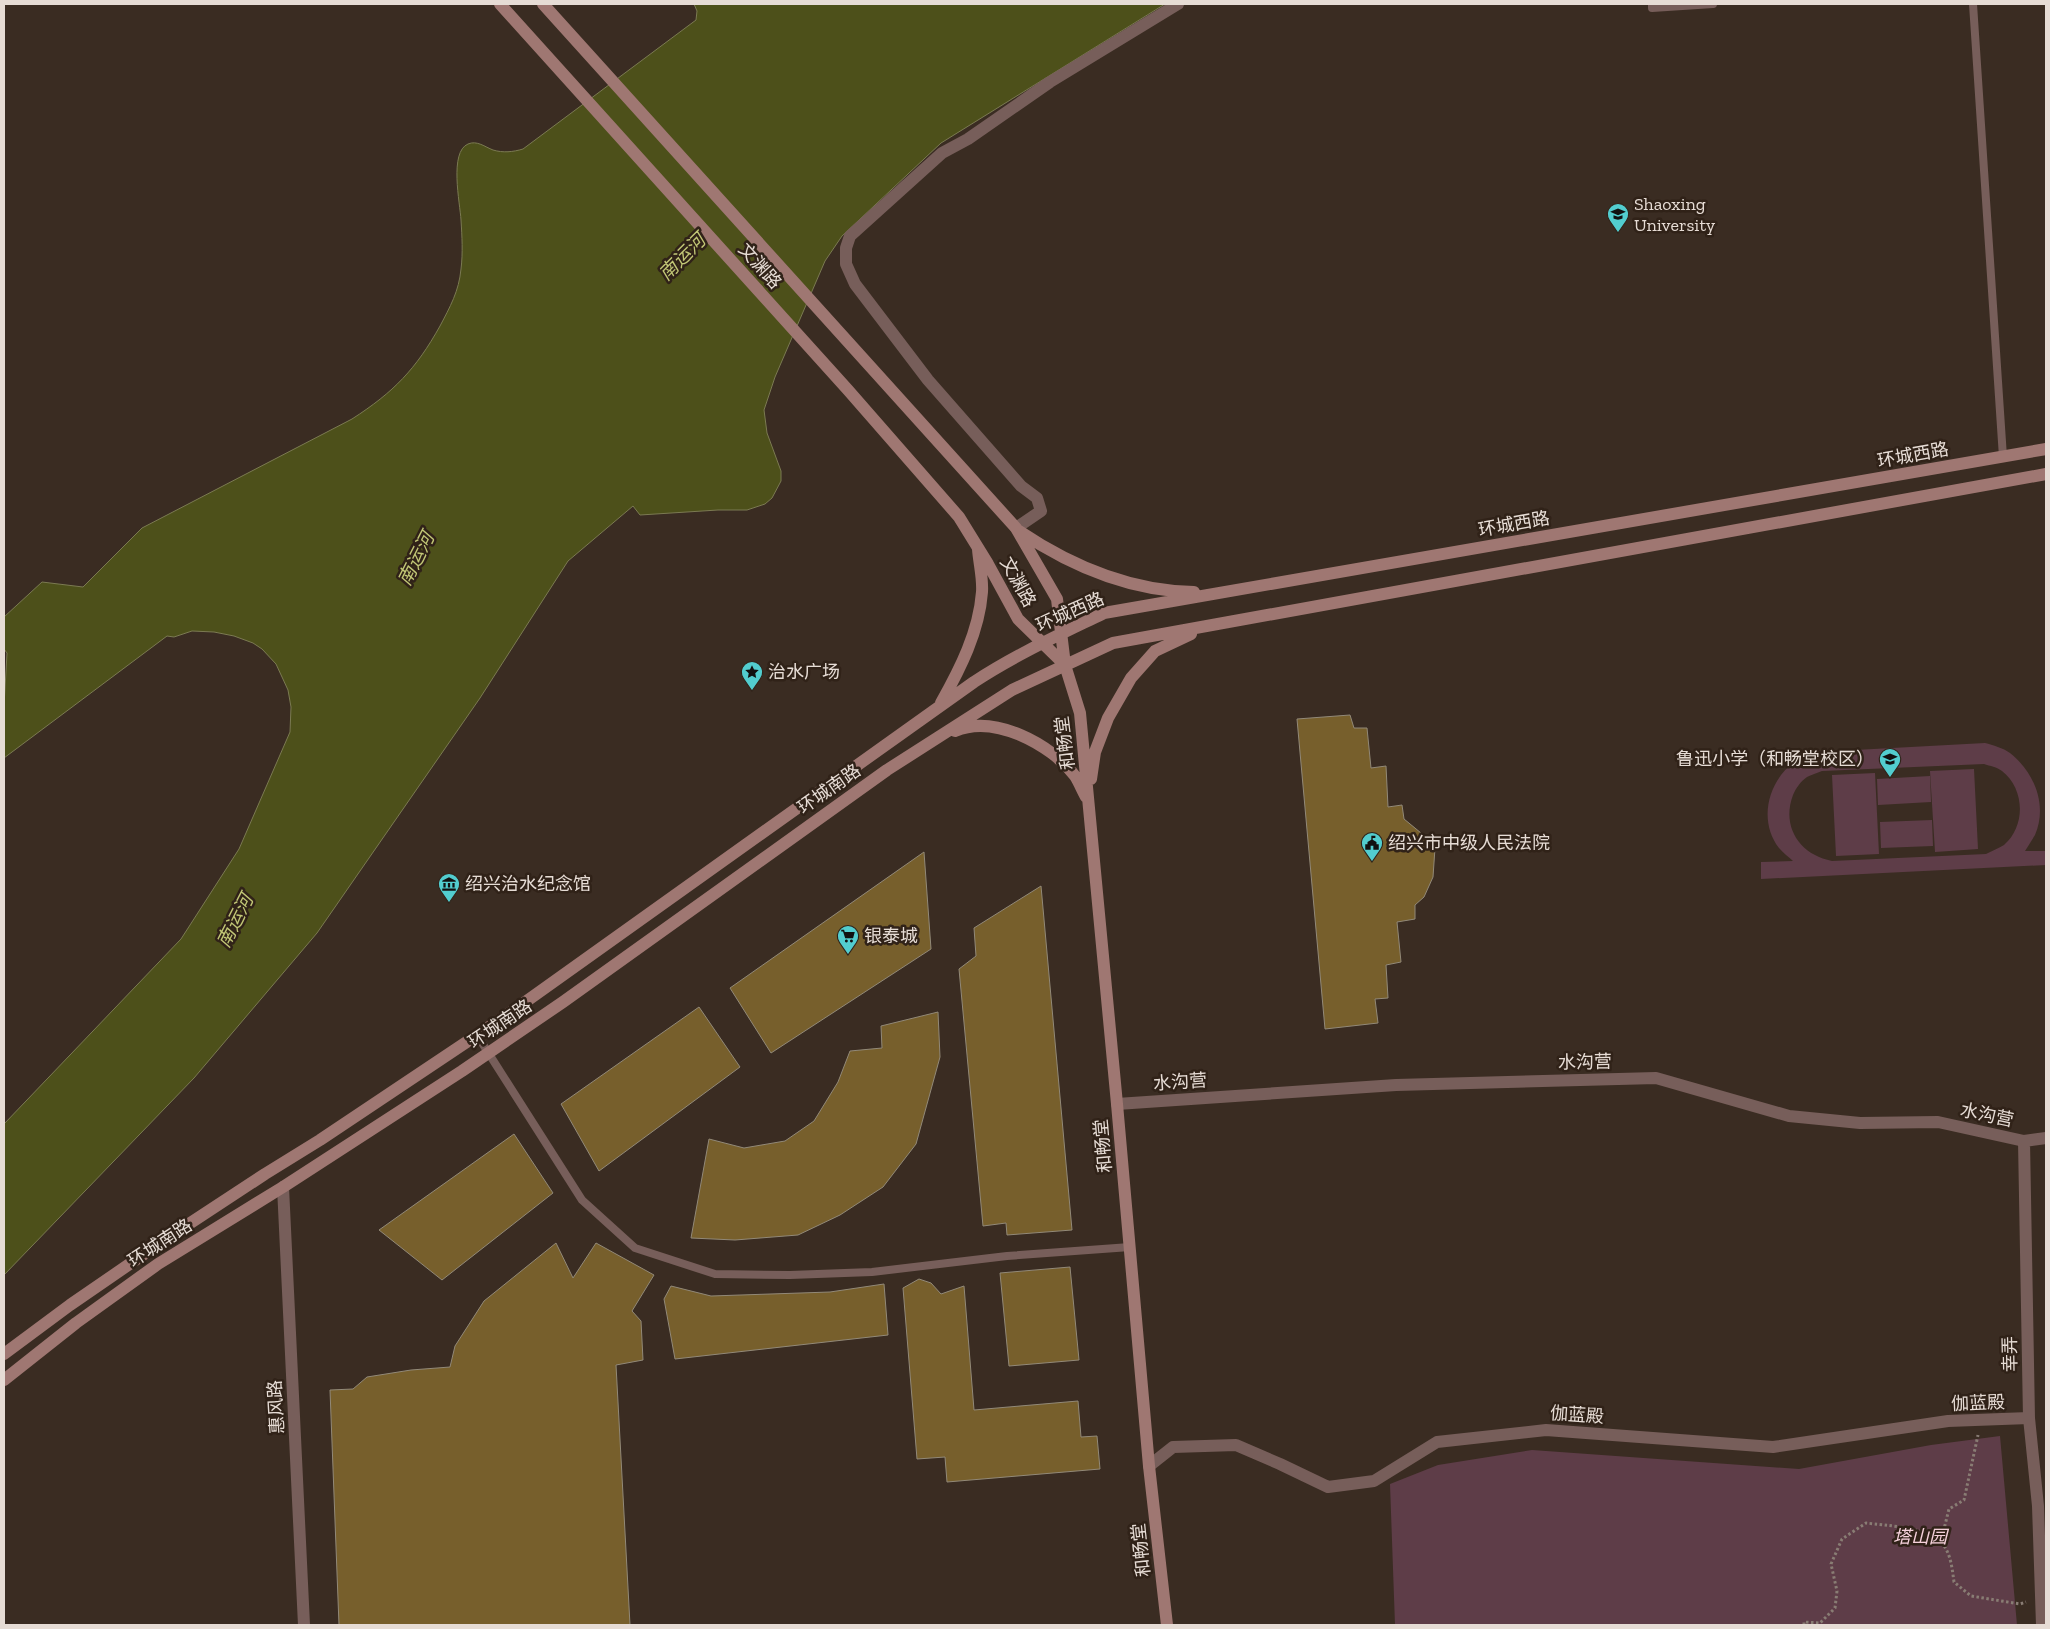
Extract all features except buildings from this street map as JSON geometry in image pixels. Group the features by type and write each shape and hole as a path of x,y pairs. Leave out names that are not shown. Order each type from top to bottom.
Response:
{"main road":[{"name":"文渊路","path":"500,4 848,390 959,517 978,547 1018,620 1065,666"},
{"name":"文渊路","path":"543,4 1016,528 1056,599 1065,666"},
{"name":"环城西路","path":"999,666 1104,613 2046,450"},
{"path":"1065,666 1113,643 2046,474"},
{"path":"1016,528 1048,550 1097,574 1137,585 1181,592 1224,592"},
{"path":"939,706 960,668 975,628 982,591 978,547"},
{"path":"1088,801 1095,752 1108,718 1131,678 1155,651 1185,636 1228,622"},
{"name":"环城南路","path":"4,1354 70,1304 477,1036 939,706 999,666"},
{"name":"环城南路","path":"4,1380 76,1322 158,1264 283,1187 488,1053 888,770 1012,690 1065,666"},
{"name":"和畅堂","path":"1065,666 1080,714 1149,1466 1167,1625"},
{"path":"931,742 964,727 983,727 1014,731 1046,749 1074,776 1088,801"}],"street":[{"path":"1016,528 1041,511 1036,498 1021,486 928,380 855,284 846,264 846,248 850,236 942,153 968,139 1050,82 1178,4"},
{"name":"水沟营","path":"1117,1104 1396,1085 1656,1078 1789,1116 1860,1123 1938,1122 2024,1141 2046,1138"},
{"name":"幸弄","path":"2024,1141 2029,1418 2038,1506 2042,1625"},
{"name":"惠风路","path":"283,1187 304,1625"},
{"name":"伽蓝殿","path":"1149,1466 1172,1447 1236,1446 1328,1487 1374,1482 1438,1442 1546,1430 1773,1447 1948,1421 2029,1418"}],"lane":[{"path":"1652,4 1652,8 1713,4"},
{"path":"1973,4 2003,457"},
{"path":"477,1036 582,1200 635,1248 715,1274 790,1275 872,1272 1007,1256 1130,1247"}],"path":[{"path":"1940,1541 1949,1509 1964,1500 1981,1420"},
{"path":"1804,1625 1804,1622 1820,1623 1835,1608 1836,1591 1831,1564 1842,1539 1866,1523 1924,1533 1940,1541 1951,1559 1954,1582 1971,1596 2020,1604 2041,1597"}],"green space":[{"path":"1985,743 2004,750 2018,761 2032,779 2039,801 2039,824 2035,835 2025,851 2046,851 2046,865 1761,879 1761,862 1793,861 1779,848 1769,826 1769,802 1772,791 1777,780 1795,761 1818,752","holes":["1984,764 2000,770 2010,779 2019,797 2020,808 2016,828 2011,837 2004,845 1986,854 1832,861 1821,858 1802,846 1792,828 1790,807 1794,792 1805,779 1822,771"]},
{"path":"1974,769 1978,849 1935,852 1930,771"},
{"path":"1875,773 1879,854 1836,856 1832,775"},
{"path":"1930,776 1931,802 1878,805 1877,779"},
{"path":"1932,820 1933,846 1881,848 1880,822"},
{"name":"塔山园","path":"2000,1436 2017,1625 1395,1625 1390,1484 1438,1465 1532,1450 1799,1469 1931,1445"}],"water":[{"name":"南运河","path":"694,4 1165,4 941,143 842,236 825,261 775,377 764,410 767,433 781,471 781,481 772,498 765,504 747,510 640,515 633,506 568,561 480,698 317,933 194,1078 4,1275 4,1124 181,939 239,849 290,732 291,707 288,690 276,664 262,649 253,643 234,636 214,632 192,631 174,637 167,636 4,758 7,653 4,649 4,617 42,582 83,587 142,528 352,419 392,389 422,355 440,326 456,292 462,263 457,167 462,149 468,144 475,143 500,152 523,149 696,20 697,11"}],"place":[{"name":"Shaoxing University","path":"1618,233"},
{"name":"治水广场","path":"752,691"},
{"name":"鲁迅小学（和畅堂校区）","path":"1890,778"},
{"name":"绍兴市中级人民法院","path":"1372,862"},
{"name":"绍兴治水纪念馆","path":"449,903"},
{"name":"银泰城","path":"848,955"}]}
